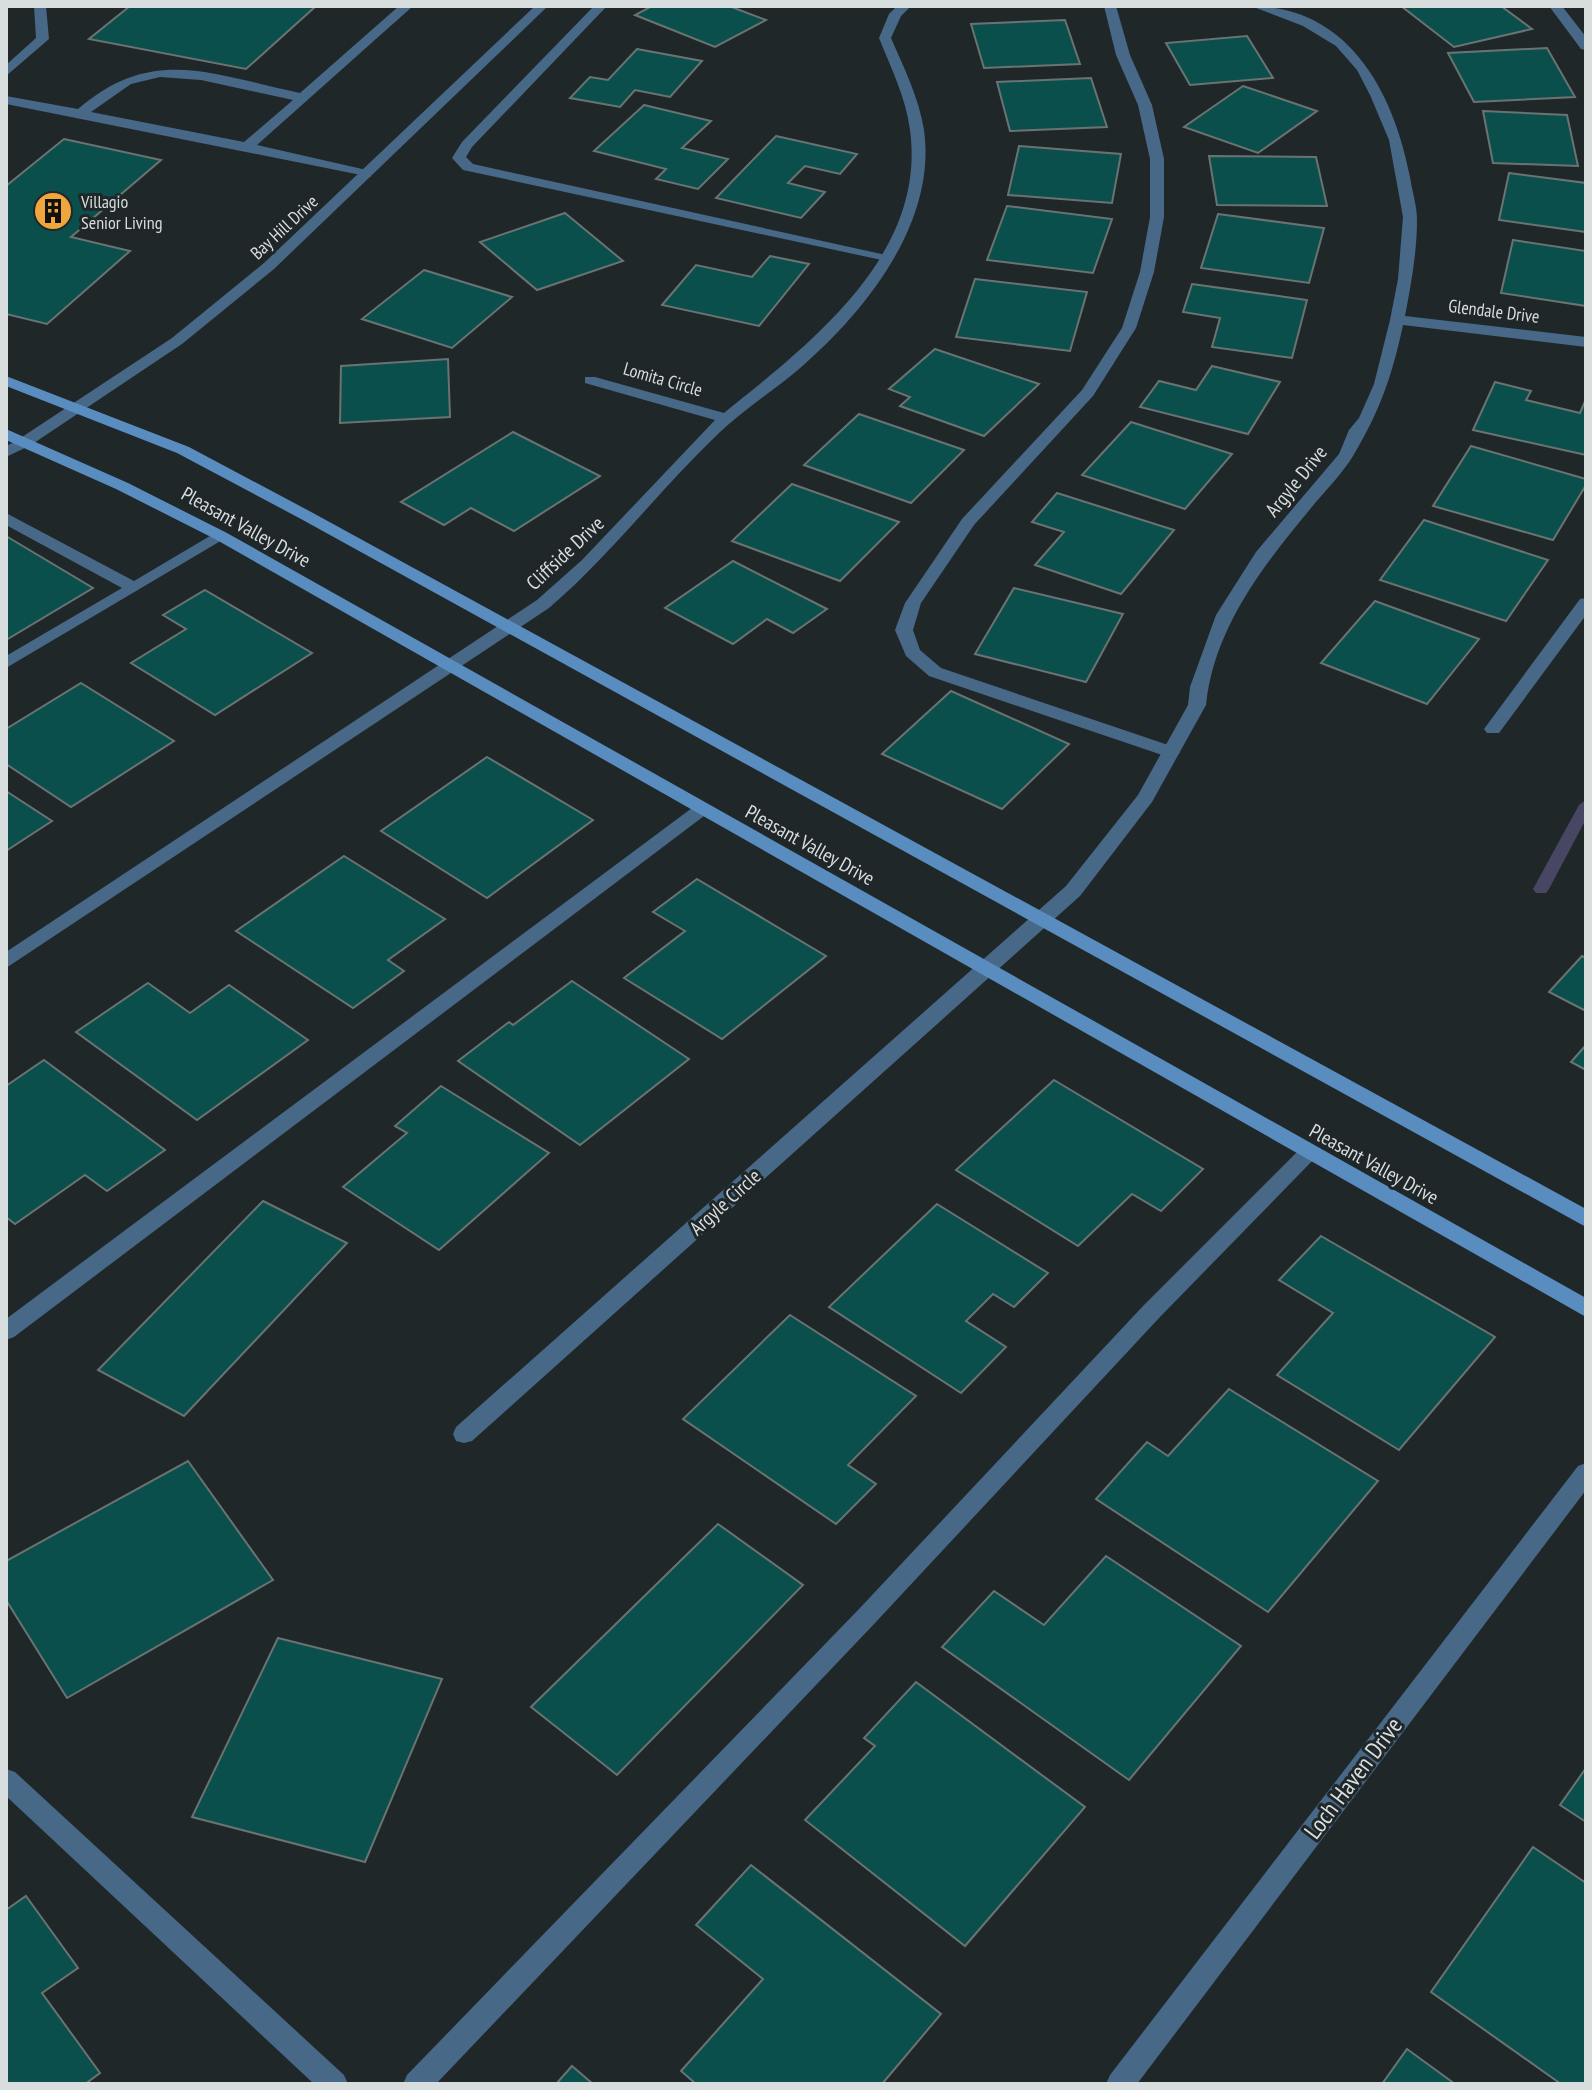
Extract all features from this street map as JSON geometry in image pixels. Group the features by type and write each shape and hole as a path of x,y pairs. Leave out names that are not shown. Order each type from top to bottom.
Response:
{"street":[{"path":"6,72 43,39 40,6"},
{"path":"247,147 407,6"},
{"name":"Bay Hill Drive","path":"6,452 177,341 269,266 542,6"},
{"path":"601,6 467,145 459,158 468,167 886,259"},
{"path":"1110,6 1123,55 1145,105 1157,159 1157,217 1147,272 1129,328 1088,393 968,522 913,603 904,630 912,652 935,672 1171,752"},
{"name":"Argyle Drive","path":"987,970 1073,891 1146,798 1197,705 1199,687 1224,615 1262,556 1346,455 1382,384 1397,320 1410,217 1396,140 1363,69 1341,43 1308,23 1257,6"},
{"path":"1555,6 1586,46"},
{"name":"Cliffside Drive","path":"6,961 451,667 581,574 687,456 726,418 800,361 842,318 886,259 907,213 917,173 919,142 913,111 885,38 900,10"},
{"path":"81,114 106,92 143,75 180,73 303,98"},
{"path":"6,100 247,147 366,174"},
{"name":"Glendale Drive","path":"1397,320 1586,342"},
{"name":"Lomita Circle","path":"590,380 726,418"},
{"name":"Pleasant Valley Drive","path":"6,381 183,450 1586,1219"},
{"name":"Pleasant Valley Drive","path":"6,434 122,486 221,536 1586,1308"},
{"path":"6,518 133,587"},
{"path":"6,663 221,536"},
{"path":"1493,729 1586,603"},
{"path":"6,1331 702,809"},
{"name":"Argyle Circle","path":"464,1434 987,970"},
{"path":"417,2084 867,1616 1152,1311 1309,1152"},
{"name":"Loch Haven Drive","path":"1120,2084 1586,1473"},
{"path":"6,1780 334,2084"}],"building":[{"path":"130,6 316,6 246,69 89,39"},
{"path":"652,6 729,6 766,20 715,47 635,15"},
{"path":"1401,6 1501,6 1532,29 1454,47"},
{"path":"1065,20 1080,64 984,68 971,24"},
{"path":"1247,36 1273,78 1190,85 1166,43"},
{"path":"1547,48 1575,97 1474,102 1448,53"},
{"path":"637,49 702,61 670,97 635,90 620,107 570,98 590,77 608,80"},
{"path":"1091,78 1107,127 1010,131 997,82"},
{"path":"1243,86 1317,111 1258,153 1184,127"},
{"path":"644,105 711,121 682,148 728,159 698,189 656,179 666,169 594,151"},
{"path":"1483,111 1567,115 1578,166 1493,163"},
{"path":"776,136 857,154 840,174 805,166 788,183 825,192 801,218 716,198"},
{"name":"Villagio Senior Living","path":"64,139 161,160 71,237 130,251 47,324 6,314 6,186"},
{"path":"1019,146 1121,154 1112,203 1008,195"},
{"path":"1209,156 1316,157 1327,206 1217,205"},
{"path":"1509,173 1586,183 1586,232 1499,220"},
{"path":"1007,206 1112,219 1093,273 987,260"},
{"path":"565,213 623,261 537,290 480,242"},
{"path":"1218,214 1324,228 1309,283 1201,268"},
{"path":"1513,240 1586,251 1586,306 1501,293"},
{"path":"770,256 809,264 759,326 662,305 696,265 752,277"},
{"path":"424,270 512,297 452,348 362,319"},
{"path":"975,279 1087,292 1070,351 956,337"},
{"path":"1192,284 1307,300 1292,358 1212,347 1220,318 1183,312"},
{"path":"935,349 1039,384 984,436 900,406 910,397 889,389"},
{"path":"448,359 450,417 340,423 341,366"},
{"path":"1212,366 1280,382 1248,434 1140,407 1159,381 1196,390"},
{"path":"1495,382 1531,391 1526,400 1580,413 1586,399 1586,455 1473,430"},
{"path":"859,414 964,450 911,503 804,465"},
{"path":"1131,422 1232,454 1185,509 1082,475"},
{"path":"513,432 600,476 514,531 471,508 444,525 401,502"},
{"path":"1471,446 1586,479 1586,485 1553,540 1433,506"},
{"path":"792,484 899,522 840,581 732,541"},
{"path":"1057,493 1174,530 1121,594 1035,565 1064,532 1032,522"},
{"path":"1424,520 1548,560 1506,621 1380,580"},
{"path":"6,536 93,588 6,640"},
{"path":"733,561 827,609 793,633 767,619 733,644 665,608"},
{"path":"1014,588 1123,614 1086,682 975,654"},
{"path":"205,590 312,653 215,715 131,663 186,629 163,615"},
{"path":"1375,601 1479,639 1427,704 1321,663"},
{"path":"81,683 174,741 71,807 6,764 6,729"},
{"path":"951,691 1069,744 1002,809 882,754"},
{"path":"487,757 593,820 487,898 381,831"},
{"path":"6,791 52,821 6,851"},
{"path":"344,856 445,919 388,960 404,971 353,1008 236,931"},
{"path":"697,879 826,956 722,1039 624,978 685,931 653,912"},
{"path":"1582,956 1586,958 1586,1011 1549,992"},
{"path":"572,981 689,1059 580,1145 458,1061 509,1022 513,1025"},
{"path":"148,983 190,1013 229,985 308,1040 197,1120 76,1032"},
{"path":"1586,1045 1586,1070 1571,1062"},
{"path":"44,1060 165,1150 107,1191 85,1175 15,1224 6,1217 6,1086"},
{"path":"1054,1080 1203,1169 1161,1211 1132,1194 1078,1246 956,1170"},
{"path":"441,1086 549,1153 439,1250 343,1187 407,1133 395,1126"},
{"path":"263,1201 347,1243 184,1416 98,1370"},
{"path":"937,1204 1048,1273 1014,1307 993,1294 966,1321 1006,1347 961,1393 829,1307"},
{"path":"1321,1236 1495,1337 1399,1450 1277,1375 1333,1313 1279,1280"},
{"path":"790,1315 916,1396 848,1465 876,1484 836,1524 683,1419"},
{"path":"1229,1389 1378,1481 1268,1612 1096,1499 1147,1442 1168,1456"},
{"path":"188,1461 273,1580 67,1698 6,1600 6,1561"},
{"path":"718,1524 803,1585 617,1775 531,1707"},
{"path":"1106,1556 1241,1646 1129,1780 942,1647 994,1591 1044,1625"},
{"path":"278,1638 442,1679 365,1862 192,1817"},
{"path":"916,1682 1085,1807 965,1946 805,1820 875,1746 864,1738"},
{"path":"1586,1768 1586,1822 1560,1805"},
{"path":"1533,1847 1586,1883 1586,2084 1561,2084 1431,1992"},
{"path":"751,1865 941,2014 882,2084 696,2084 681,2071 763,1979 696,1925"},
{"path":"26,1896 78,1968 42,1993 100,2073 85,2084 6,2084 6,1910"},
{"path":"1407,2049 1455,2084 1382,2084"},
{"path":"572,2066 593,2084 556,2084"}],"waterway":[{"path":"1541,889 1586,805"}],"place":[{"name":"Villagio Senior Living","path":"53,211"}]}
